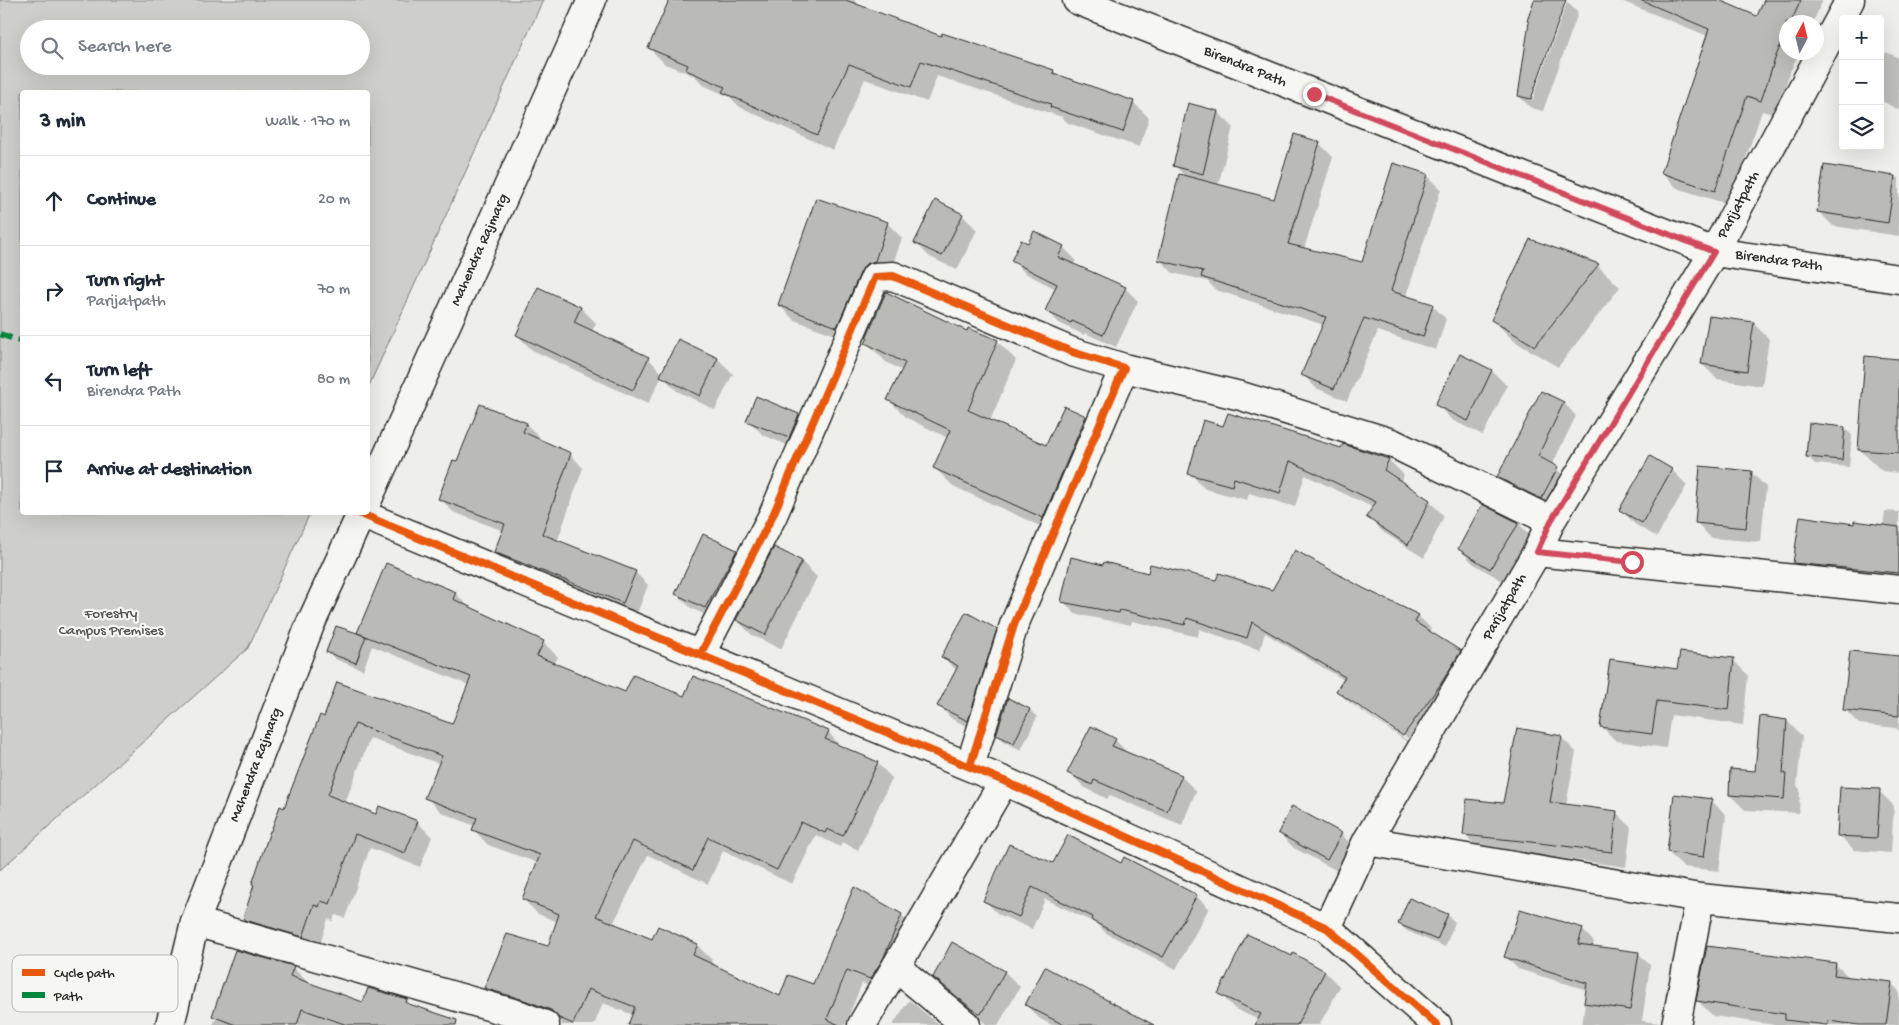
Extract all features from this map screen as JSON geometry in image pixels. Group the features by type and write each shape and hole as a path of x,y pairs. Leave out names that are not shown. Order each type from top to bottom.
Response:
{"main road":[{"name":"Mahendra Rajmarg","path":"370,493 592,0"},
{"name":"Birendra Path","path":"1077,0 1714,252 1899,279"},
{"name":"Parijatpath","path":"1326,928 1367,841 1537,552 1551,521 1714,252 1850,0"},
{"path":"700,655 773,515 875,277 893,276 1072,352 1124,368 1241,396 1392,444 1551,521"},
{"path":"970,766 1014,625 1124,368"},
{"path":"370,512 700,655 970,766 1326,928 1437,1025"},
{"name":"Mahendra Rajmarg","path":"178,992 195,922 310,625 360,515"},
{"path":"1537,552 1899,590"},
{"path":"862,1025 1004,781"},
{"path":"1367,841 1700,898 1899,918"},
{"path":"1676,1025 1700,898"},
{"path":"195,922 520,1015 545,1025"},
{"path":"896,967 966,1025"},
{"name":"Mahendra Rajmarg","path":"170,1025 173,1012"}],"green space":[{"name":"Forestry Campus Premises","path":"0,0 543,0 370,384 370,90 20,90 20,515 309,515 248,648 0,870"}],"building":[{"path":"669,0 846,0 941,36 942,33 1054,70 1053,73 1134,101 1123,132 1050,107 1051,104 921,61 911,87 849,64 817,135 722,92 725,87 686,70 688,65 648,48"},
{"path":"1534,0 1566,0 1531,99 1518,96 1529,22 1527,21"},
{"path":"1640,0 1719,0 1757,16 1764,0 1801,0 1794,15 1779,15 1779,49 1761,101 1747,96 1715,191 1661,173 1709,29"},
{"path":"1188,103 1218,111 1203,174 1173,166"},
{"path":"1294,134 1320,142 1288,244 1362,262 1393,163 1428,174 1391,291 1433,304 1423,337 1364,318 1334,389 1301,375 1326,317 1201,277 1203,271 1158,260 1179,174 1274,199"},
{"path":"1824,165 1895,176 1888,223 1817,212"},
{"path":"816,198 888,222 875,261 866,264 861,271 837,327 778,305"},
{"path":"935,200 963,214 942,256 914,243"},
{"path":"1034,231 1064,246 1058,257 1126,287 1103,335 1045,311 1057,284 1011,261 1021,240 1028,243"},
{"path":"1530,239 1599,264 1535,346 1491,320"},
{"path":"538,287 581,307 574,322 649,357 633,390 516,335"},
{"path":"886,292 967,331 968,328 998,340 968,410 1046,445 1064,406 1086,416 1043,518 933,468 950,430 887,400 905,363 865,343"},
{"path":"1709,316 1754,322 1747,371 1701,364"},
{"path":"678,339 718,358 700,396 660,376"},
{"path":"1460,354 1492,370 1468,421 1435,405"},
{"path":"1865,356 1899,359 1899,453 1858,450"},
{"path":"1541,391 1564,402 1538,456 1558,467 1541,499 1497,477"},
{"path":"756,396 799,414 789,438 746,421"},
{"path":"480,404 527,423 523,432 571,453 542,534 636,571 623,603 494,552 505,524 438,499 453,460 457,461"},
{"path":"1228,413 1341,448 1343,444 1389,459 1384,470 1430,500 1408,545 1366,517 1376,502 1290,461 1280,493 1234,478 1232,486 1188,474 1203,420 1223,426"},
{"path":"1809,423 1845,427 1842,460 1806,457"},
{"path":"1650,456 1672,469 1642,523 1619,510"},
{"path":"1700,466 1752,471 1746,528 1695,523"},
{"path":"1482,504 1519,523 1490,569 1458,549"},
{"path":"1800,516 1854,524 1854,521 1899,527 1899,573 1793,563"},
{"path":"703,534 737,550 705,608 675,594"},
{"path":"774,547 802,561 765,635 736,620"},
{"path":"1295,550 1363,588 1419,615 1415,622 1461,651 1440,685 1403,736 1336,691 1345,677 1252,622 1247,638 1187,618 1185,625 1120,610 1119,613 1061,602 1071,557 1103,565 1104,562 1148,573 1150,564 1216,580 1219,573 1272,590"},
{"path":"386,563 456,592 453,599 544,641 537,656 625,692 633,675 684,696 693,676 829,731 825,739 878,762 843,836 827,829 825,833 801,822 777,870 708,837 693,870 633,841 596,916 652,939 658,926 698,944 693,955 780,996 788,975 813,984 854,887 902,914 883,959 870,979 847,970 827,1019 839,1025 628,1025 635,1007 588,989 573,1024 559,1018 551,1010 484,988 507,934 548,946 559,914 522,899 540,855 472,830 477,818 424,798 442,756 355,724 328,795 376,814 379,806 418,821 405,853 355,834 330,904 321,901 319,907 314,905 303,937 243,918 270,831 280,806 284,808 320,715 324,717 337,682 452,724 471,677 357,633"},
{"path":"966,612 997,629 968,721 937,706 958,666 941,657"},
{"path":"336,626 366,636 356,663 326,652"},
{"path":"1850,651 1899,656 1899,716 1843,710"},
{"path":"1680,652 1734,658 1729,710 1657,701 1652,734 1600,727 1610,659 1677,669"},
{"path":"1008,698 1030,709 1014,743 996,735"},
{"path":"1760,716 1787,720 1783,773 1786,773 1784,799 1729,795 1730,769 1755,771"},
{"path":"1091,726 1116,739 1112,746 1182,775 1167,811 1094,780 1092,785 1067,773"},
{"path":"1517,728 1562,736 1550,802 1617,811 1612,852 1463,835 1467,799 1503,803"},
{"path":"1840,787 1880,789 1877,838 1837,836"},
{"path":"1674,794 1712,799 1704,857 1667,852"},
{"path":"1292,806 1342,833 1327,860 1278,833"},
{"path":"1068,835 1121,863 1124,857 1197,895 1163,957 1092,921 1093,917 1032,887 1019,917 983,901 1009,844 1053,863"},
{"path":"1409,898 1448,914 1437,940 1398,924"},
{"path":"1520,909 1583,928 1578,944 1639,952 1630,1010 1584,1003 1587,983 1504,957"},
{"path":"1247,934 1292,956 1293,953 1325,971 1297,1025 1255,1025 1261,1014 1218,994"},
{"path":"952,942 1005,971 981,1014 933,977"},
{"path":"1707,946 1836,963 1834,975 1892,982 1886,1025 1859,1025 1828,1021 1828,1025 1826,1025 1785,1020 1785,1014 1696,1001"},
{"path":"235,950 294,966 290,976 363,1002 368,988 407,999 406,1003 457,1020 456,1025 347,1025 302,1009 297,1025 236,1025 212,1016"},
{"path":"1045,967 1154,1025 1064,1025 1025,1005"}],"marked path":[{"path":"0,334 20,341"}],"cycle path":[{"path":"700,655 773,515 875,277 893,276 1072,352 1124,368 1014,625 970,766"},
{"path":"363,515 1004,781 1327,928 1437,1025"}],"route":[{"path":"1314,94 1714,252 1551,521 1537,552 1632,562"}]}
